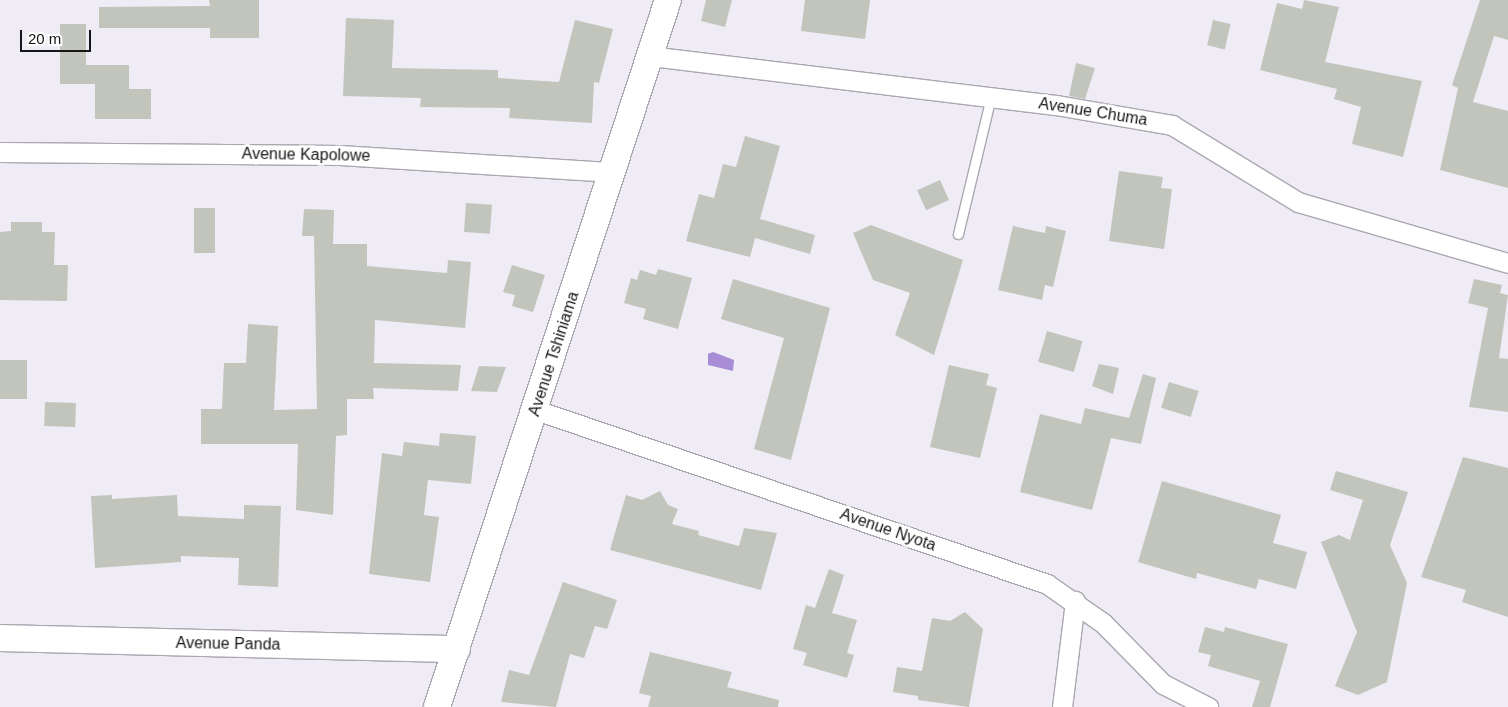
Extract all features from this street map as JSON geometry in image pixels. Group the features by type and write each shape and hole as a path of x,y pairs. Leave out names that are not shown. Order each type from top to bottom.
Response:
{"street":[{"name":"Avenue Tshiniama","path":"436,707 536,410 668,0"},
{"name":"Avenue Chuma","path":"650,56 991,97 1172,125 1298,202 1508,263"},
{"name":"Avenue Kapolowe","path":"0,152 340,155 612,172"},
{"name":"Avenue Nyota","path":"536,410 1047,584 1075,601 1163,684 1208,707"},
{"path":"1062,707 1075,601"},
{"name":"Avenue Panda","path":"0,638 456,649"}],"lane":[{"path":"958,234 991,97"}],"shaded area":[{"path":"713,352 734,360 733,371 708,365 708,354"}],"building":[{"path":"209,0 259,0 259,38 210,38 210,28 99,28 99,7 210,6"},
{"path":"706,0 732,0 725,27 701,21"},
{"path":"805,0 870,0 865,39 801,31"},
{"path":"1304,0 1339,7 1325,62 1422,81 1403,157 1352,144 1361,107 1334,99 1337,89 1260,70 1277,3 1302,9"},
{"path":"1480,0 1508,0 1508,40 1494,36 1473,102 1508,111 1508,188 1440,170 1458,88 1452,85"},
{"path":"346,18 394,20 392,68 498,70 498,78 559,82 575,20 613,29 599,83 594,82 592,123 509,118 510,108 420,107 421,98 343,96"},
{"path":"1213,20 1231,24 1225,49 1207,45"},
{"path":"60,24 86,24 86,65 129,65 129,89 151,89 151,119 95,119 95,84 60,84"},
{"path":"1076,63 1095,68 1085,99 1069,96"},
{"path":"745,136 780,146 760,219 815,235 810,254 755,238 750,257 686,241 699,194 714,198 723,164 736,167"},
{"path":"1119,171 1163,177 1161,188 1172,189 1164,249 1109,241"},
{"path":"940,180 949,200 926,210 917,190"},
{"path":"466,203 492,205 490,234 464,232"},
{"path":"194,208 215,208 215,253 194,253"},
{"path":"304,209 334,210 333,244 367,244 367,266 447,273 448,260 471,262 465,328 375,320 374,363 461,365 458,391 373,388 374,399 347,399 347,435 336,436 333,515 296,510 298,444 201,444 201,409 222,409 224,363 246,363 248,324 278,326 274,410 317,409 314,236 302,236"},
{"path":"11,222 42,222 42,232 55,232 54,265 68,265 67,301 0,300 0,232 11,231"},
{"path":"871,225 963,260 934,355 895,335 910,293 873,280 853,233"},
{"path":"1013,226 1045,233 1046,226 1066,231 1053,287 1045,285 1042,300 998,290"},
{"path":"512,265 545,275 533,312 512,306 515,295 503,292"},
{"path":"658,269 692,278 678,329 643,319 646,309 624,303 631,278 637,280 640,270 656,275"},
{"path":"733,279 830,308 791,460 754,449 784,338 721,319"},
{"path":"1474,279 1502,285 1500,293 1508,295 1499,358 1508,359 1508,412 1469,407 1488,308 1468,303"},
{"path":"1047,331 1083,341 1074,372 1038,362"},
{"path":"0,360 27,360 27,399 0,399"},
{"path":"1099,364 1119,368 1113,394 1092,386"},
{"path":"949,365 989,374 986,385 997,388 980,458 930,447"},
{"path":"479,366 506,367 497,392 471,391"},
{"path":"1143,374 1156,378 1141,444 1111,438 1092,510 1020,492 1040,414 1081,424 1085,408 1129,418"},
{"path":"1169,382 1199,391 1191,417 1161,408"},
{"path":"45,402 76,403 75,427 44,426"},
{"path":"440,433 476,436 471,484 428,480 424,515 439,517 430,582 369,574 382,453 402,456 404,442 439,446"},
{"path":"1463,457 1508,468 1508,617 1462,602 1466,590 1421,577"},
{"path":"1336,471 1408,492 1390,545 1407,583 1387,682 1358,695 1335,686 1357,632 1321,542 1339,535 1350,540 1363,500 1330,490"},
{"path":"1162,481 1281,515 1273,543 1307,552 1296,589 1259,579 1256,589 1197,573 1196,579 1138,562"},
{"path":"660,491 668,505 678,509 672,524 699,531 698,535 739,546 744,528 777,533 761,590 610,550 626,495 642,500"},
{"path":"112,495 112,499 177,495 178,516 244,519 244,505 281,506 278,587 238,585 239,558 181,556 181,562 95,568 91,496"},
{"path":"829,569 844,575 832,613 857,620 847,653 854,655 847,678 803,665 807,653 793,649 806,605 815,608"},
{"path":"563,582 617,600 607,629 595,626 584,658 570,654 556,707 501,702 509,670 529,675"},
{"path":"965,612 983,629 969,707 918,700 918,696 893,692 897,667 922,671 932,618 950,621"},
{"path":"1205,627 1224,632 1225,627 1288,644 1270,707 1252,707 1260,681 1208,666 1211,655 1198,652"},
{"path":"650,652 732,672 727,687 779,700 778,707 648,707 651,696 639,693"}]}
